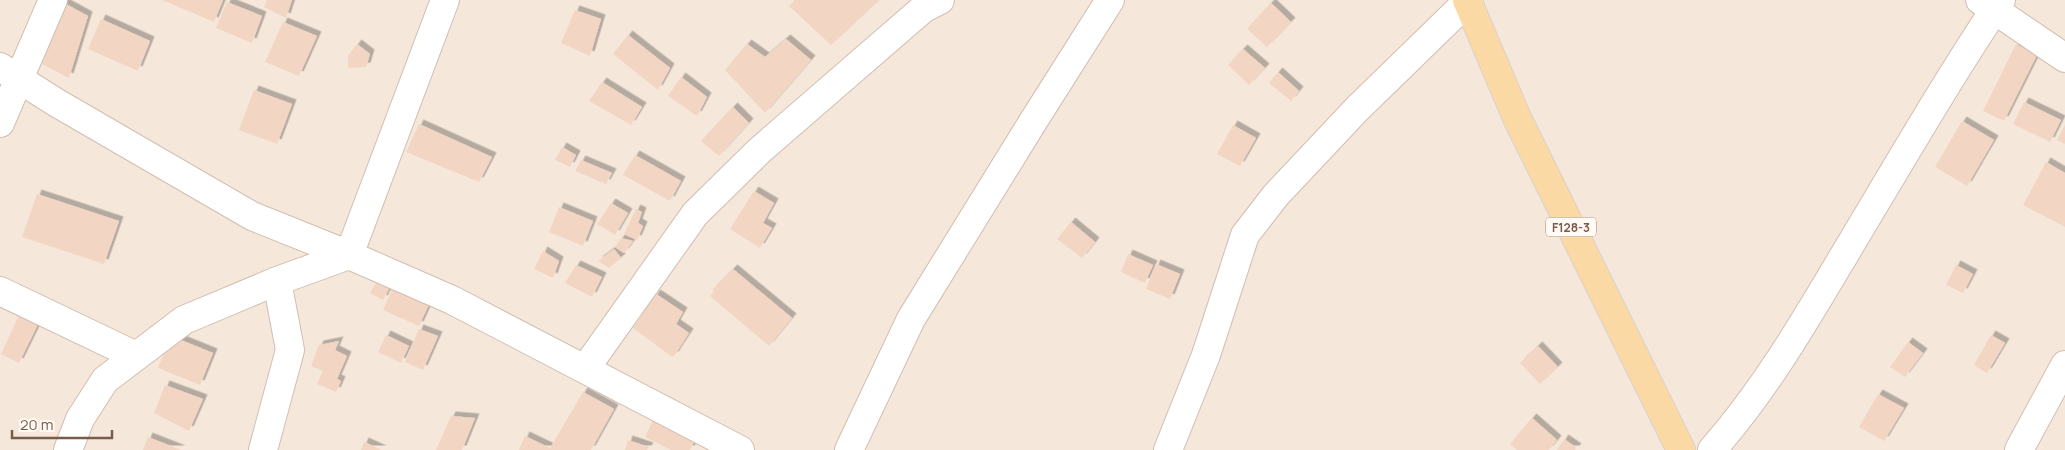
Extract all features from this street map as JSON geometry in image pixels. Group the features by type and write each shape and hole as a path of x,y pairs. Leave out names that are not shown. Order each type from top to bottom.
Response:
{"main road":[{"name":"F128-3","path":"1468,0 1517,118 1681,450"}],"street":[{"path":"0,123 9,73 52,0"},
{"path":"68,450 80,419 105,380 184,320 277,281 349,255 445,0"},
{"path":"585,369 695,214 759,151 837,82 924,8 940,0"},
{"path":"1168,450 1206,355 1245,235 1276,195 1357,109 1468,0"},
{"path":"849,450 911,319 1107,1"},
{"path":"1712,450 1737,421 1795,338 1957,66 1992,3 2065,58"},
{"path":"9,73 252,216 349,255 452,300 740,450"},
{"path":"263,450 290,350 277,281"},
{"path":"0,291 136,356"},
{"path":"2019,450 2065,364"}],"shaded area":[{"path":"0,0 2065,0 2065,450 0,450"}],"building":[{"path":"162,0 223,0 214,22"},
{"path":"267,0 292,0 286,18 264,7"},
{"path":"795,0 879,0 831,45 789,6"},
{"path":"227,2 262,16 252,43 216,28"},
{"path":"64,3 88,16 69,78 38,62"},
{"path":"1271,3 1291,22 1267,47 1247,29"},
{"path":"575,10 601,19 590,56 561,43"},
{"path":"101,19 150,41 138,71 88,49"},
{"path":"283,22 317,36 299,76 265,62"},
{"path":"628,35 670,68 658,90 613,54"},
{"path":"786,39 811,60 765,113 725,70 747,44 765,57"},
{"path":"357,44 370,54 366,67 348,68 348,56"},
{"path":"2016,44 2037,55 2004,121 1983,111"},
{"path":"1243,49 1265,68 1249,85 1228,65"},
{"path":"1278,72 1299,91 1291,101 1269,83"},
{"path":"681,77 707,97 697,116 668,96"},
{"path":"602,82 642,107 631,125 589,101"},
{"path":"254,90 292,104 277,144 239,130"},
{"path":"2024,102 2061,120 2050,142 2013,124"},
{"path":"733,107 749,123 719,156 701,141"},
{"path":"1962,121 1994,140 1967,186 1935,167"},
{"path":"419,124 492,157 479,182 406,152"},
{"path":"1233,125 1256,138 1240,166 1217,154"},
{"path":"2065,125 2065,144 2057,140"},
{"path":"562,147 576,155 570,167 555,160"},
{"path":"635,155 681,181 670,201 623,175"},
{"path":"581,160 612,173 606,184 575,171"},
{"path":"2046,162 2065,173 2065,227 2023,205"},
{"path":"754,191 774,203 763,223 772,228 760,248 730,229"},
{"path":"37,194 119,221 104,264 22,237"},
{"path":"611,203 628,213 615,235 597,224"},
{"path":"559,207 593,221 583,246 549,232"},
{"path":"636,209 642,212 638,223 643,226 637,240 624,234"},
{"path":"1071,222 1095,242 1082,258 1057,239"},
{"path":"621,238 633,241 624,253 615,247"},
{"path":"614,249 621,258 609,268 598,261"},
{"path":"543,251 559,261 553,278 534,269"},
{"path":"1128,254 1153,265 1145,283 1121,272"},
{"path":"1156,264 1180,274 1170,299 1146,289"},
{"path":"576,265 602,277 592,297 565,283"},
{"path":"1956,265 1973,274 1963,293 1946,285"},
{"path":"733,269 792,318 769,346 710,296 714,291 712,290"},
{"path":"380,276 392,283 383,300 370,293"},
{"path":"394,285 430,302 419,326 383,310"},
{"path":"656,294 683,312 676,324 689,333 674,356 671,356 633,328"},
{"path":"21,311 40,320 19,363 1,354"},
{"path":"419,329 438,336 423,370 405,362"},
{"path":"386,335 409,346 401,363 378,352"},
{"path":"1991,335 2005,343 1987,373 1974,365"},
{"path":"171,336 213,353 200,385 158,368"},
{"path":"339,341 335,350 347,356 337,379 341,381 336,392 317,384 323,371 311,366 319,345"},
{"path":"1908,342 1923,353 1905,377 1890,367"},
{"path":"1538,346 1558,367 1540,384 1520,363"},
{"path":"165,385 203,399 189,431 154,413"},
{"path":"583,392 614,409 591,450 549,450"},
{"path":"1878,394 1904,408 1884,441 1859,427"},
{"path":"451,416 475,418 462,450 436,450"},
{"path":"655,416 696,438 690,450 671,450 645,437"},
{"path":"1532,418 1557,440 1549,450 1517,450 1510,444"},
{"path":"525,436 550,448 549,450 519,450"},
{"path":"148,437 181,450 143,450"},
{"path":"1564,439 1577,448 1575,450 1557,450"},
{"path":"628,440 649,447 647,450 625,450"},
{"path":"364,442 382,450 361,450"}]}
